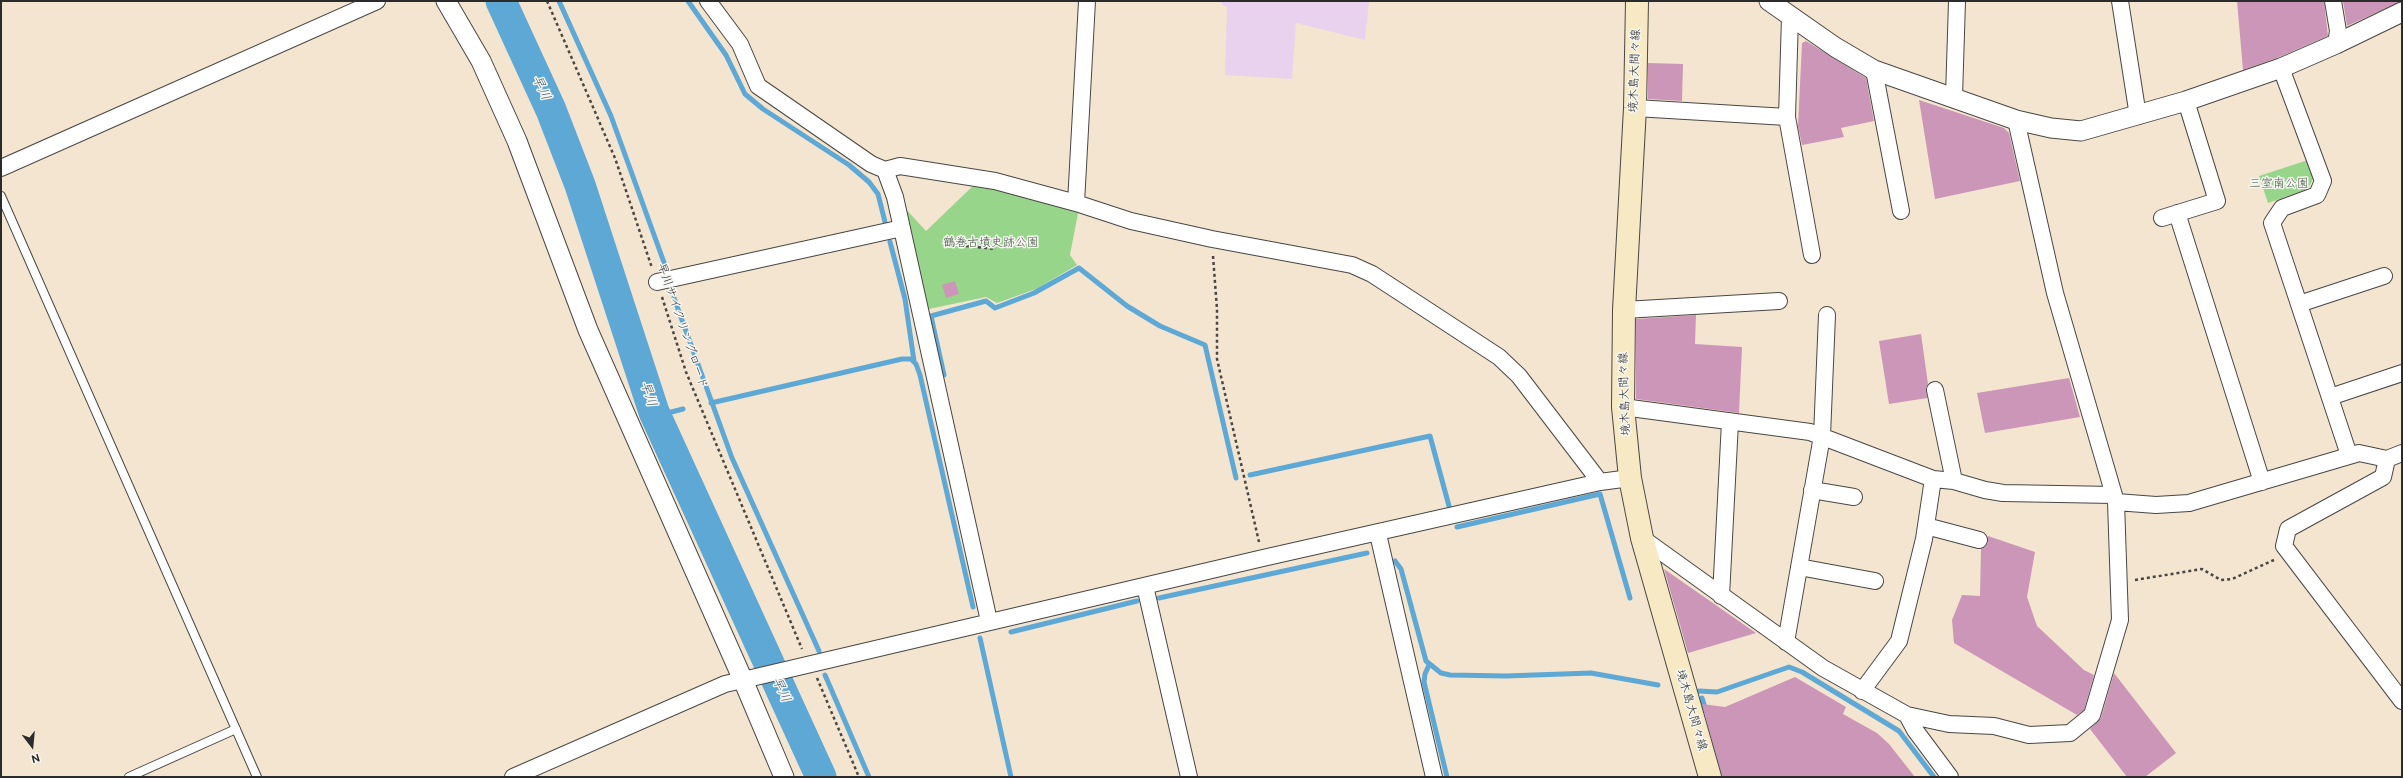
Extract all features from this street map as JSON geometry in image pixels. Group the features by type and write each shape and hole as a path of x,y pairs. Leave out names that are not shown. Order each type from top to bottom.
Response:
{"main road":[{"name":"境木島大間々線","path":"1638,1 1635,108 1624,310 1623,407 1630,478 1642,538 1710,777"}],"street":[{"path":"1,168 377,1"},
{"path":"446,1 481,61 514,134 588,330 747,679 784,777"},
{"path":"708,1 740,44 758,86 871,164 884,170 900,166 995,181 1076,203 1131,221 1212,239 1352,266 1372,274 1499,357 1519,376 1600,482"},
{"path":"1076,203 1087,1"},
{"path":"1769,1 1790,17 1874,70 2016,120 2051,128 2081,131 2186,102 2281,68 2336,44 2402,12"},
{"path":"1954,97 1957,1"},
{"path":"2120,1 2138,116"},
{"path":"2333,1 2338,30 2336,44"},
{"path":"1790,17 1787,117 1812,255"},
{"path":"2281,68 2323,181 2317,195 2282,208 2272,223 2349,455"},
{"path":"1874,70 1901,210"},
{"path":"2186,102 2217,201 2169,216 2262,482"},
{"path":"1635,108 1787,117"},
{"path":"1642,538 1823,668 1907,715 1949,724 1994,726 2029,735 2070,733 2092,715 2120,620 2115,498 2055,293 2016,120"},
{"path":"884,170 895,197 989,621"},
{"path":"657,282 902,228"},
{"path":"2298,304 2384,276"},
{"path":"1624,310 1779,301"},
{"path":"1786,642 1822,436 1827,316"},
{"path":"2330,397 2401,369"},
{"path":"1936,390 1954,481"},
{"path":"1623,407 1810,432 1933,479 1954,481 2003,493 2115,498 2156,505 2190,503 2349,455 2359,453 2387,459 2402,453"},
{"path":"1722,596 1730,422"},
{"path":"2387,459 2383,477 2288,529 2284,546 2402,700"},
{"path":"513,777 725,684 1263,558 1378,534 1600,482 1630,478"},
{"path":"1862,691 1899,641 1926,526 1933,479"},
{"path":"1812,490 1854,497"},
{"path":"1926,526 1979,540"},
{"path":"1378,534 1434,777"},
{"path":"1799,567 1875,581"},
{"path":"1145,586 1190,777"},
{"path":"1907,715 1915,730 1950,777"}],"lane":[{"path":"1,196 257,777"},
{"path":"129,777 236,729"}],"path":[{"name":"早川サイクリングロード","path":"547,1 615,158 686,372 807,664 859,777"},
{"path":"1212,239 1217,309 1217,359 1263,558"},
{"path":"966,246 996,249"},
{"path":"2118,582 2202,569 2221,580 2232,579 2290,554"}],"shaded area":[{"path":"1222,1 1369,1 1365,40 1296,23 1292,79 1225,75 1227,7 1222,5"}],"green space":[{"name":"三室南公園","path":"2308,160 2314,177 2308,189 2268,203 2259,176"},
{"name":"鶴巻古墳史跡公園","path":"975,184 1028,197 1078,213 1070,255 1077,265 1036,289 997,303 986,297 924,310 903,206 926,231"}],"building":[{"path":"2237,1 2324,1 2328,36 2277,58 2243,70"},
{"path":"2343,1 2402,1 2347,26"},
{"path":"1806,41 1866,78 1874,121 1841,128 1844,137 1802,145 1798,126 1802,43"},
{"path":"1648,63 1683,64 1682,101 1648,99"},
{"path":"1919,100 2004,128 2009,133 2020,181 1935,199"},
{"path":"955,281 959,294 946,298 942,285"},
{"path":"1696,315 1695,344 1742,347 1739,413 1636,399 1636,319"},
{"path":"1921,334 1928,384 1926,387 1927,398 1889,404 1879,341"},
{"path":"2069,378 2080,417 1985,433 1977,393"},
{"path":"1988,536 2035,552 2027,597 2037,626 2084,670 2094,675 2084,710 2077,715 1954,643 1952,620 1962,595 1980,596 1981,549 1988,543"},
{"path":"1664,569 1756,633 1688,653"},
{"path":"2114,673 2176,753 2145,777 2127,777 2090,729 2101,718"},
{"path":"1795,677 1846,707 1843,714 1877,733 1889,744 1915,777 1722,777 1702,704 1725,707"}],"waterway":[{"name":"早川","path":"501,1 551,110 580,185 654,412 821,777"},
{"path":"559,1 611,116 666,268"},
{"path":"688,1 726,55 745,94 763,109 849,165 869,182 878,194 885,222"},
{"path":"890,242 905,299 914,361"},
{"path":"944,375 931,316 986,301 995,308 1034,293 1079,268 1127,306 1160,326 1205,345 1236,478"},
{"path":"674,298 732,458 819,651"},
{"path":"711,403 902,359 911,359 916,364 920,375 973,607"},
{"path":"656,416 683,409"},
{"path":"1250,475 1430,436 1449,506"},
{"path":"1457,527 1600,494 1630,598"},
{"path":"1159,598 1367,553"},
{"path":"1395,561 1401,569 1426,661 1441,673 1450,675 1506,676 1591,673 1658,685"},
{"path":"1011,632 1137,601"},
{"path":"980,638 1011,777"},
{"path":"1429,665 1425,674 1424,682 1447,777"},
{"path":"1699,691 1717,692 1789,667 1802,672 1899,731 1934,777"},
{"path":"825,675 869,777"},
{"path":"1702,698 1706,711"}]}
